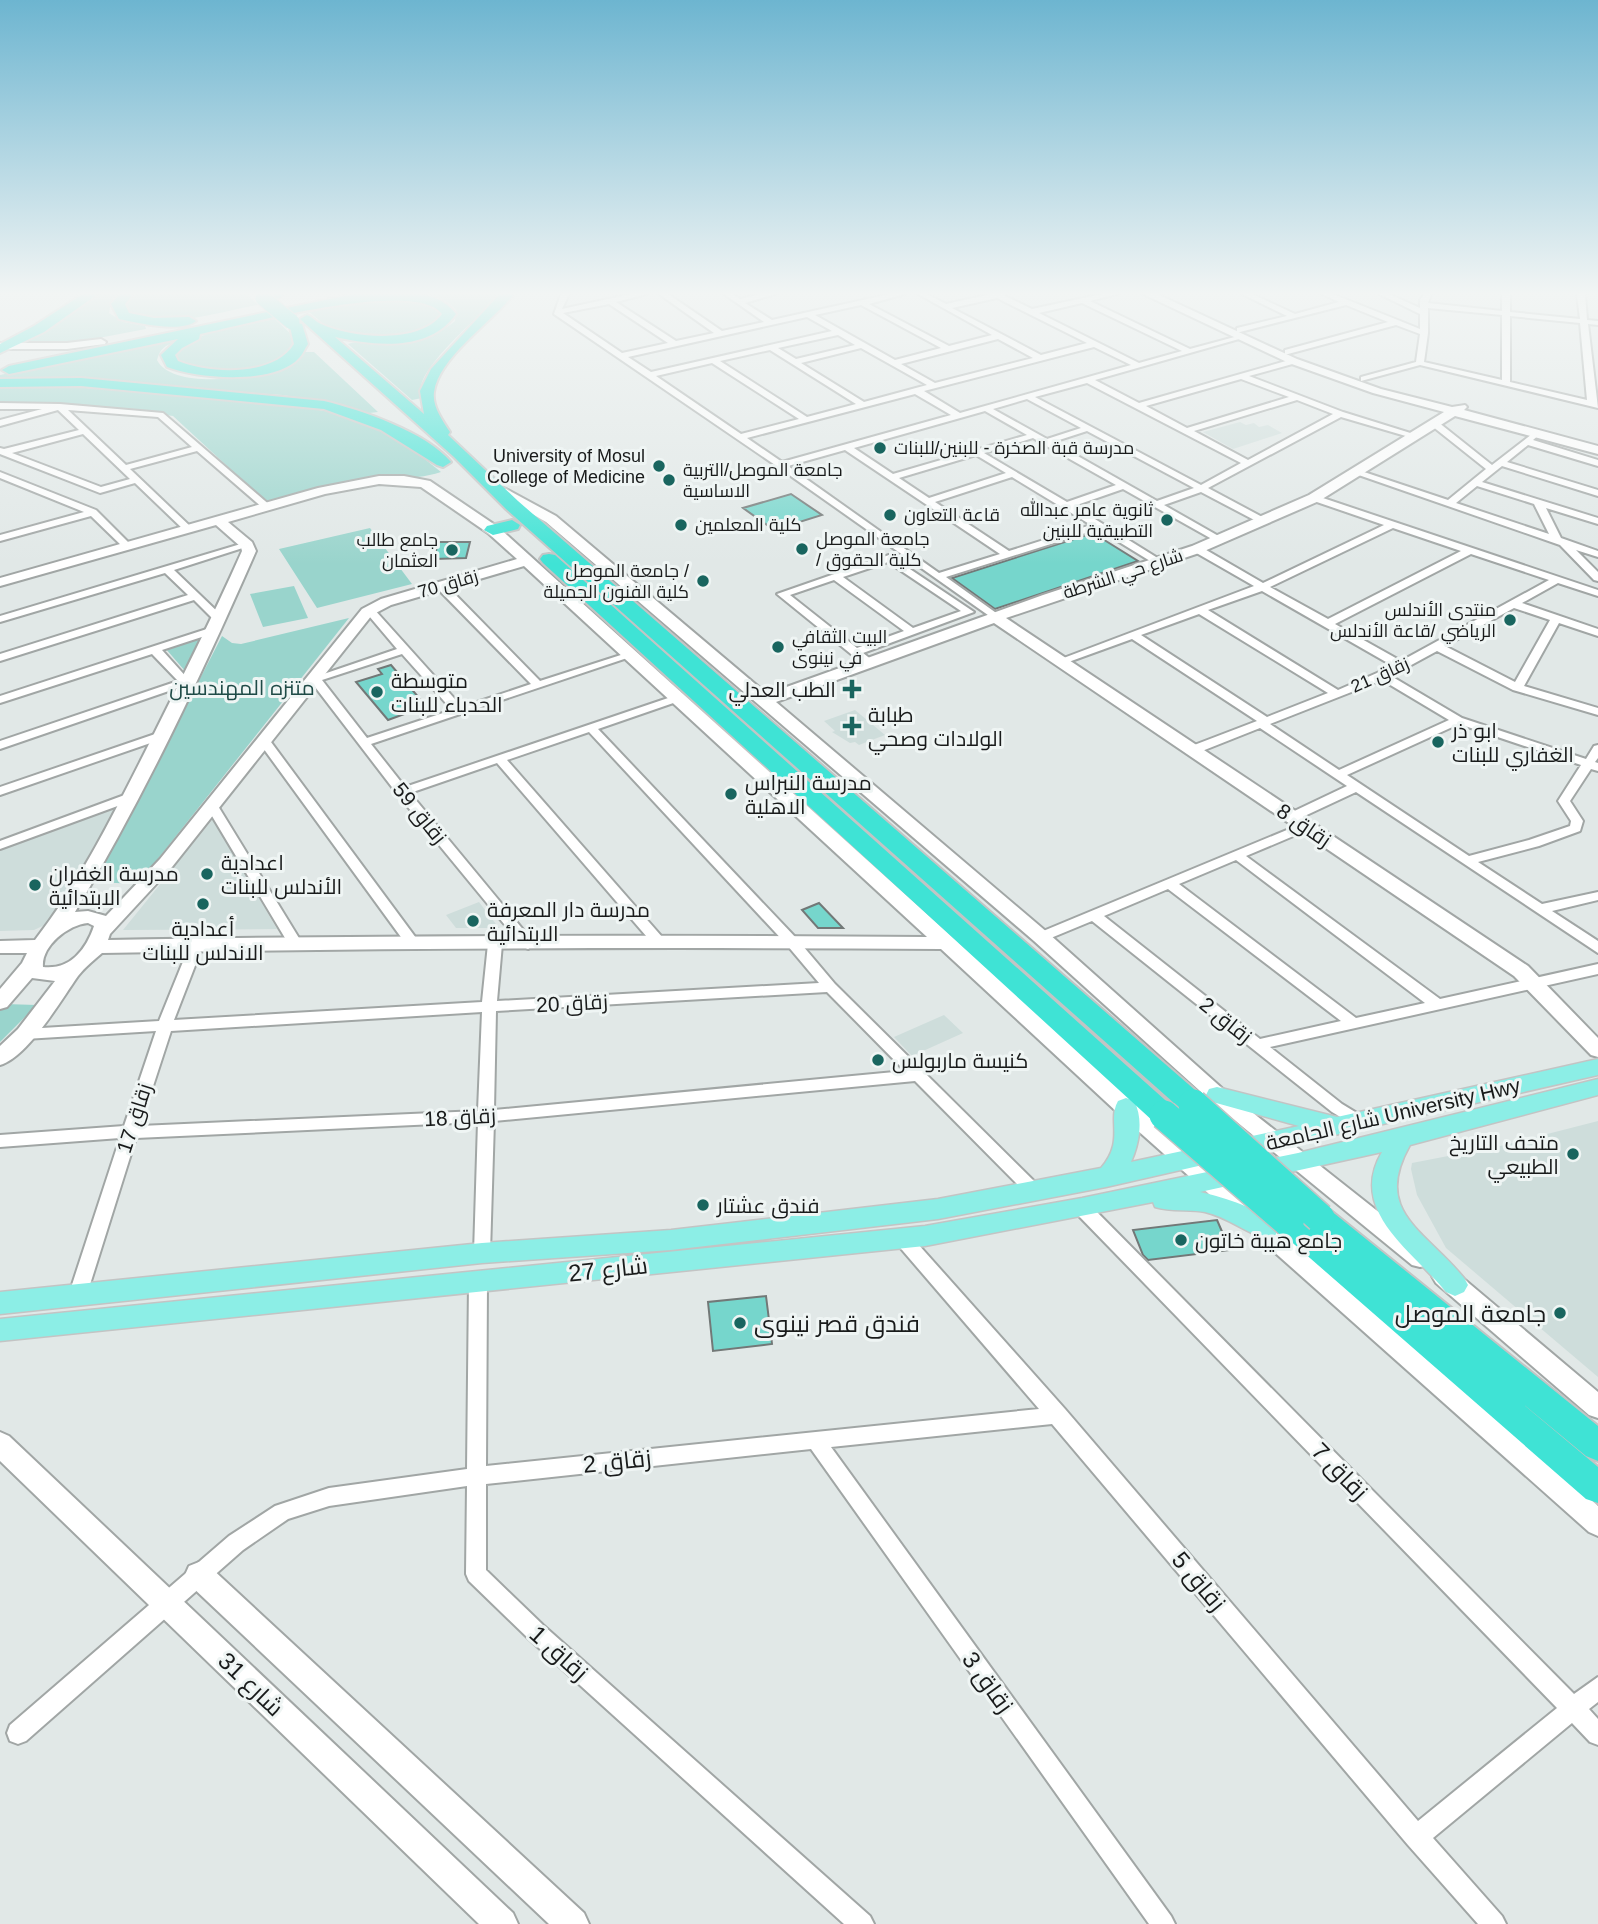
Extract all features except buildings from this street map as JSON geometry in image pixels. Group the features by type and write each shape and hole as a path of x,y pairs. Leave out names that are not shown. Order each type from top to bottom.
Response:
{"highway":[{"path":"100,384 324,405 374,419 452,458"},
{"path":"370,384 452,458 501,492 512,505 1205,1100 1320,1218 1598,1447"},
{"path":"429,384 427,399 432,416 452,458 502,527 1164,1115 1278,1226 1598,1488"}],"main road":[{"name":"شارع الجامعة University Hwy","path":"1188,1160 1598,1067"},
{"name":"شارع الجامعة University Hwy","path":"1211,1180 1402,1138 1598,1087"},
{"path":"1205,1100 1349,1124"},
{"path":"1106,1178 1124,1154 1128,1130 1126,1107"},
{"path":"1402,1138 1387,1159 1381,1183 1382,1196 1402,1227 1443,1267 1455,1285"},
{"name":"شارع 27","path":"0,1303 482,1253 671,1240 808,1225 937,1209 1188,1160"},
{"name":"شارع 27","path":"0,1330 903,1239 1082,1208 1211,1180"},
{"path":"1082,1208 1106,1210 1165,1200 1189,1199 1213,1203 1278,1226"},
{"path":"207,1310 211,1282"}],"street":[{"path":"661,384 781,465 995,617"},
{"path":"750,384 806,419"},
{"path":"829,384 862,404"},
{"path":"930,384 934,386"},
{"path":"740,437 942,384"},
{"path":"781,465 1075,384"},
{"path":"1095,384 1248,463"},
{"path":"1138,406 1214,384"},
{"path":"1260,384 1340,414 1416,436"},
{"path":"1359,384 1377,391 1598,442"},
{"path":"1379,384 1458,410 1598,463"},
{"path":"1509,384 1595,404 1593,384"},
{"path":"917,391 959,415"},
{"path":"1029,397 1263,521"},
{"path":"1186,431 1296,398"},
{"path":"0,407 60,407 160,415 267,507"},
{"path":"0,422 60,407"},
{"path":"60,407 187,528"},
{"path":"986,408 1219,540"},
{"name":"شارع حي الشرطة","path":"766,700 1219,540 1314,498 1458,410"},
{"path":"1156,505 1202,488 1340,414"},
{"path":"1435,424 1493,470"},
{"path":"1046,442 1089,428"},
{"path":"2,452 85,431"},
{"path":"892,477 1035,435"},
{"path":"1532,438 1598,450"},
{"path":"1449,504 1532,438"},
{"path":"847,447 1008,555"},
{"path":"124,468 199,448"},
{"path":"2,452 100,490 136,480"},
{"path":"977,452 1159,562"},
{"path":"1502,463 1598,493"},
{"path":"1355,472 1598,554"},
{"path":"928,501 1013,474"},
{"path":"0,475 93,512 126,545"},
{"path":"0,483 13,480"},
{"path":"0,582 347,485 404,480 434,488 502,527 527,561 1126,1107 1211,1180 1278,1226 1598,1523"},
{"path":"1476,483 1598,521"},
{"path":"1066,506 1123,486"},
{"path":"501,492 551,519 1041,937 1205,1100 1274,1141 1455,1285 1598,1407"},
{"path":"1314,498 1598,593"},
{"path":"1538,502 1560,541 1598,578"},
{"path":"0,524 5,536 93,512"},
{"path":"0,1002 31,966 80,891 216,625 248,551 247,545 218,520"},
{"path":"1059,662 1262,587 1393,524"},
{"path":"939,576 1099,526"},
{"path":"0,619 247,545"},
{"path":"1197,549 1401,667"},
{"path":"1327,624 1471,550"},
{"path":"855,652 970,612 889,558 782,594 855,652 871,664"},
{"name":"زقاق 70","path":"369,610 527,561"},
{"path":"167,569 216,625"},
{"path":"836,576 912,632"},
{"name":"زقاق 21","path":"1193,750 1383,676 1558,579"},
{"path":"441,586 538,685"},
{"path":"0,658 194,597"},
{"path":"1513,604 1598,634"},
{"path":"0,1058 25,1034 73,969 93,928 134,897 212,806 369,610 459,711"},
{"path":"1200,610 1337,694"},
{"name":"زقاق 8","path":"995,617 1521,971 1598,1051"},
{"path":"1517,688 1556,619"},
{"path":"0,700 155,649 216,625"},
{"path":"1133,635 1598,948"},
{"path":"1437,647 1517,688 1598,712"},
{"path":"155,649 185,682"},
{"path":"315,679 404,650"},
{"path":"363,743 631,655"},
{"path":"1383,676 1458,720 1594,766"},
{"name":"زقاق 59","path":"315,679 402,792 528,944"},
{"path":"0,745 185,682"},
{"path":"402,792 678,698"},
{"path":"1339,774 1458,720"},
{"path":"591,727 792,942 830,987 1034,1191"},
{"path":"0,791 161,736"},
{"path":"264,741 411,941"},
{"path":"1469,860 1535,843 1576,828 1577,821 1564,801 1594,766 1598,749"},
{"path":"500,759 658,941"},
{"path":"1041,937 1237,855 1358,786"},
{"path":"0,845 130,797"},
{"path":"212,806 295,943"},
{"path":"1237,855 1439,1006"},
{"path":"1170,884 1353,1023"},
{"path":"80,891 93,928"},
{"path":"1541,909 1598,896"},
{"name":"زقاق 2","path":"1095,916 1257,1045 1349,1124"},
{"path":"57,927 68,920 93,928 196,945 411,941 495,944 658,941 946,943"},
{"path":"482,1253 489,1008 495,944"},
{"name":"زقاق 17","path":"78,1294 165,1025 196,945"},
{"path":"0,947 43,946"},
{"path":"31,966 37,974 50,976 73,969"},
{"path":"1257,1045 1598,969"},
{"name":"زقاق 20","path":"25,1034 830,987"},
{"name":"زقاق 18","path":"0,1141 129,1132 487,1116 918,1075"},
{"name":"زقاق 7","path":"1082,1208 1598,1734"},
{"name":"زقاق 5","path":"903,1239 1058,1415 1416,1837 1494,1924"},
{"name":"زقاق 1","path":"478,1282 476,1574 536,1632 862,1924"},
{"name":"زقاق 2","path":"18,1733 169,1605 236,1543 282,1512 329,1497 477,1476 1058,1415"},
{"name":"زقاق 3","path":"814,1439 1163,1924"},
{"name":"شارع 31","path":"0,1444 502,1924"},
{"name":"شارع 31","path":"199,1575 573,1924"},
{"path":"1416,1837 1598,1688"}],"shaded area":[{"path":"1240,422 1246,425 1254,423 1259,427 1268,425 1282,433 1233,449 1203,432"},
{"name":"طبابة الولادات وصحي","path":"855,710 885,735 859,745 850,743 832,732 835,731 824,721"},
{"name":"مدرسة الغفران الابتدائية","path":"117,807 49,923 34,930 0,931 0,848"},
{"name":"اعدادية الأندلس للبنات","path":"213,819 277,929 123,930"},
{"name":"مدرسة دار المعرفة الابتدائية","path":"479,902 499,928 456,928 446,915"},
{"path":"944,1015 963,1033 912,1056 894,1037"},
{"name":"جامعة الموصل","path":"1598,1121 1598,1377 1446,1248 1417,1195 1411,1169 1412,1163 1505,1145"}],"green space":[{"path":"31,384 264,401 343,414 397,437 441,472 418,477 357,481 267,503 173,416 101,406 0,405 0,386"},
{"path":"133,384 348,384 378,412 369,413 317,400"},
{"path":"393,384 423,384 422,398 412,400"},
{"path":"370,528 412,584 317,608 279,549"},
{"path":"294,586 308,618 263,627 250,594"},
{"name":"متنزه المهندسين","path":"349,618 138,884 95,882 222,636 232,643 241,644"},
{"path":"201,638 185,671 166,649"},
{"path":"4,1004 37,1005 0,1042 0,1007"}],"place":[{"name":"مدرسة قبة الصخرة - للبنين/للبنات","path":"880,448"},
{"name":"University of Mosul College of Medicine","path":"659,466"},
{"name":"جامعة الموصل/التربية الاساسية","path":"669,480"},
{"name":"قاعة التعاون","path":"890,515"},
{"name":"ثانوية عامر عبدالله التطبيقية للبنين","path":"1167,520"},
{"name":"كلية المعلمين","path":"681,525"},
{"name":"جامعة الموصل / كلية الحقوق","path":"802,549"},
{"name":"جامع طالب العثمان","path":"452,550"},
{"name":"جامعة الموصل / كلية الفنون الجميلة","path":"703,581"},
{"name":"منتدى الأندلس الرياضي /قاعة الأندلس","path":"1510,620"},
{"name":"البيت الثقافي في نينوى","path":"778,647"},
{"name":"الطب العدلي","path":"852,689"},
{"name":"متوسطة الحدباء للبنات","path":"377,692"},
{"name":"طبابة الولادات وصحي","path":"852,726"},
{"name":"ابو ذر الغفاري للبنات","path":"1438,742"},
{"name":"مدرسة النبراس الاهلية","path":"731,794"},
{"name":"اعدادية الأندلس للبنات","path":"207,874"},
{"name":"مدرسة الغفران الابتدائية","path":"35,885"},
{"name":"أعدادية الاندلس للبنات","path":"203,904"},
{"name":"مدرسة دار المعرفة الابتدائية","path":"473,921"},
{"name":"كنيسة ماربولس","path":"878,1060"},
{"name":"متحف التاريخ الطبيعي","path":"1573,1154"},
{"name":"فندق عشتار","path":"703,1205"},
{"name":"جامع هيبة خاتون","path":"1181,1240"},
{"name":"جامعة الموصل","path":"1560,1313"},
{"name":"فندق قصر نينوى","path":"740,1323"}]}
